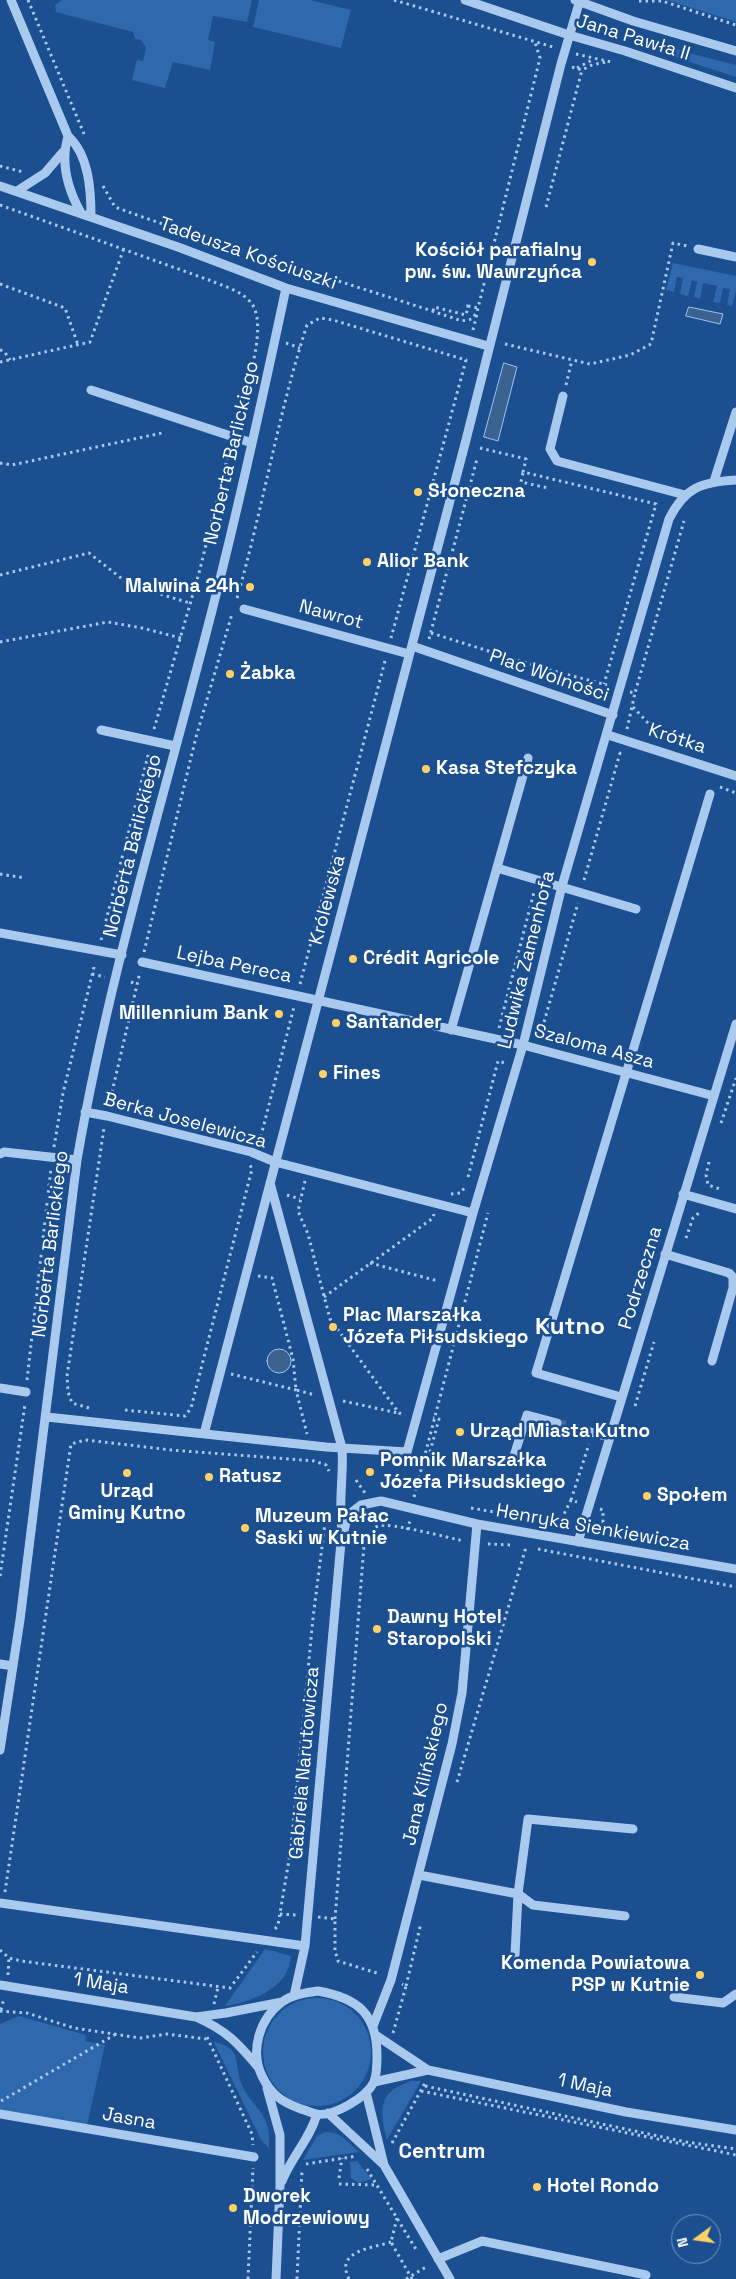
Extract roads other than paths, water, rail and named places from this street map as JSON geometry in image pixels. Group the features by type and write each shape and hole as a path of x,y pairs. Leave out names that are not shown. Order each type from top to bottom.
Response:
{"street":[{"path":"10,0 68,136 76,143 84,162 90,189 92,217"},
{"name":"Jana Pawła II","path":"464,0 736,88"},
{"path":"411,650 578,0"},
{"name":"Jana Pawła II","path":"578,0 641,23 736,52"},
{"path":"17,191 45,173 63,152 68,136"},
{"path":"63,152 67,182 81,213"},
{"name":"Tadeusza Kościuszki","path":"0,186 81,213 286,288 488,346"},
{"path":"698,249 736,257"},
{"name":"Norberta Barlickiego","path":"0,1750 47,1417 77,1160 85,1112 122,955 208,625 252,443 286,288"},
{"path":"91,390 252,443"},
{"path":"563,396 550,449 557,461 685,495 699,486 714,481 736,480"},
{"path":"714,481 736,412"},
{"name":"Plac Wolności","path":"411,650 425,650 613,715 669,519 677,504 685,495"},
{"name":"Nawrot","path":"244,609 389,648 411,650"},
{"name":"Królewska","path":"275,1162 411,650"},
{"name":"Ludwika Zamenhofa","path":"473,1213 523,1045 562,886 613,715"},
{"path":"101,730 175,746"},
{"name":"Krótka","path":"608,735 736,776"},
{"path":"451,1030 528,758"},
{"path":"621,1397 536,1373 710,794"},
{"path":"497,868 636,909"},
{"path":"0,933 122,955"},
{"name":"Lejba Pereca","path":"142,962 319,1000"},
{"name":"Szaloma Asza","path":"319,1000 523,1045 714,1096"},
{"name":"Podrzeczna","path":"578,1542 736,1024"},
{"name":"Berka Joselewicza","path":"85,1112 251,1152 275,1162"},
{"path":"0,1154 4,1152 77,1160"},
{"path":"47,1417 204,1434 310,1445 407,1452 473,1213 275,1162 204,1434"},
{"path":"270,1183 342,1448 344,1470 340,1512 343,1532"},
{"path":"683,1194 736,1209"},
{"path":"665,1254 729,1272 733,1277 733,1288 712,1362"},
{"path":"0,1388 26,1392"},
{"path":"512,1462 527,1415 557,1423"},
{"path":"590,1431 609,1437"},
{"name":"Henryka Sienkiewicza","path":"343,1532 348,1515 361,1505 381,1501 477,1524 736,1569"},
{"name":"Jana Kilińskiego","path":"374,2026 391,1980 452,1744 462,1693 477,1524"},
{"name":"Gabriela Narutowicza","path":"294,1996 305,1946 343,1532"},
{"path":"0,1664 13,1666"},
{"path":"515,1955 518,1894 528,1820 632,1829"},
{"path":"419,1875 518,1894 533,1906 625,1916"},
{"path":"2,1904 305,1946"},
{"name":"1 Maja","path":"0,1985 196,2017 219,2027 236,2040 258,2068"},
{"path":"267,2087 282,2102 316,2114 328,2113 344,2108 366,2092 374,2082 377,2070 377,2036 374,2026 357,2005 339,1994 318,1991 294,1996 282,2002 269,2015 258,2036 256,2052 258,2068 267,2087 280,2135 276,2279"},
{"path":"674,1997 724,2003 736,1994"},
{"name":"1 Maja","path":"196,2017 282,2002"},
{"name":"1 Maja","path":"377,2036 428,2070 626,2112 736,2130"},
{"name":"1 Maja","path":"374,2082 428,2070"},
{"path":"366,2092 384,2165 450,2279"},
{"path":"328,2113 384,2165"},
{"name":"Jasna","path":"0,2114 254,2156"},
{"path":"280,2186 290,2162 313,2130 316,2114"},
{"path":"438,2259 482,2241 646,2275"}],"tunnel":[{"path":"557,1423 587,1431"}],"place":[{"name":"Kościół parafialny pw. św. Wawrzyńca","path":"592,262"},
{"name":"Słoneczna","path":"418,492"},
{"name":"Alior Bank","path":"367,562"},
{"name":"Malwina 24h","path":"250,587"},
{"name":"Żabka","path":"230,674"},
{"name":"Kasa Stefczyka","path":"426,769"},
{"name":"Crédit Agricole","path":"353,959"},
{"name":"Millennium Bank","path":"279,1014"},
{"name":"Santander","path":"336,1023"},
{"name":"Fines","path":"323,1074"},
{"name":"Plac Marszałka Józefa Piłsudskiego","path":"333,1327"},
{"name":"Urząd Miasta Kutno","path":"460,1432"},
{"name":"Pomnik Marszałka Józefa Piłsudskiego","path":"370,1472"},
{"name":"Urząd Gminy Kutno","path":"127,1473"},
{"name":"Ratusz","path":"209,1477"},
{"name":"Społem","path":"647,1496"},
{"name":"Muzeum Pałac Saski w Kutnie","path":"245,1528"},
{"name":"Dawny Hotel Staropolski","path":"377,1629"},
{"name":"Komenda Powiatowa PSP w Kutnie","path":"700,1975"},
{"name":"Hotel Rondo","path":"537,2187"},
{"name":"Dworek Modrzewiowy","path":"233,2208"}],"district":[{"name":"Kutno","path":"570,1327"},
{"name":"Centrum","path":"442,2152"}]}
